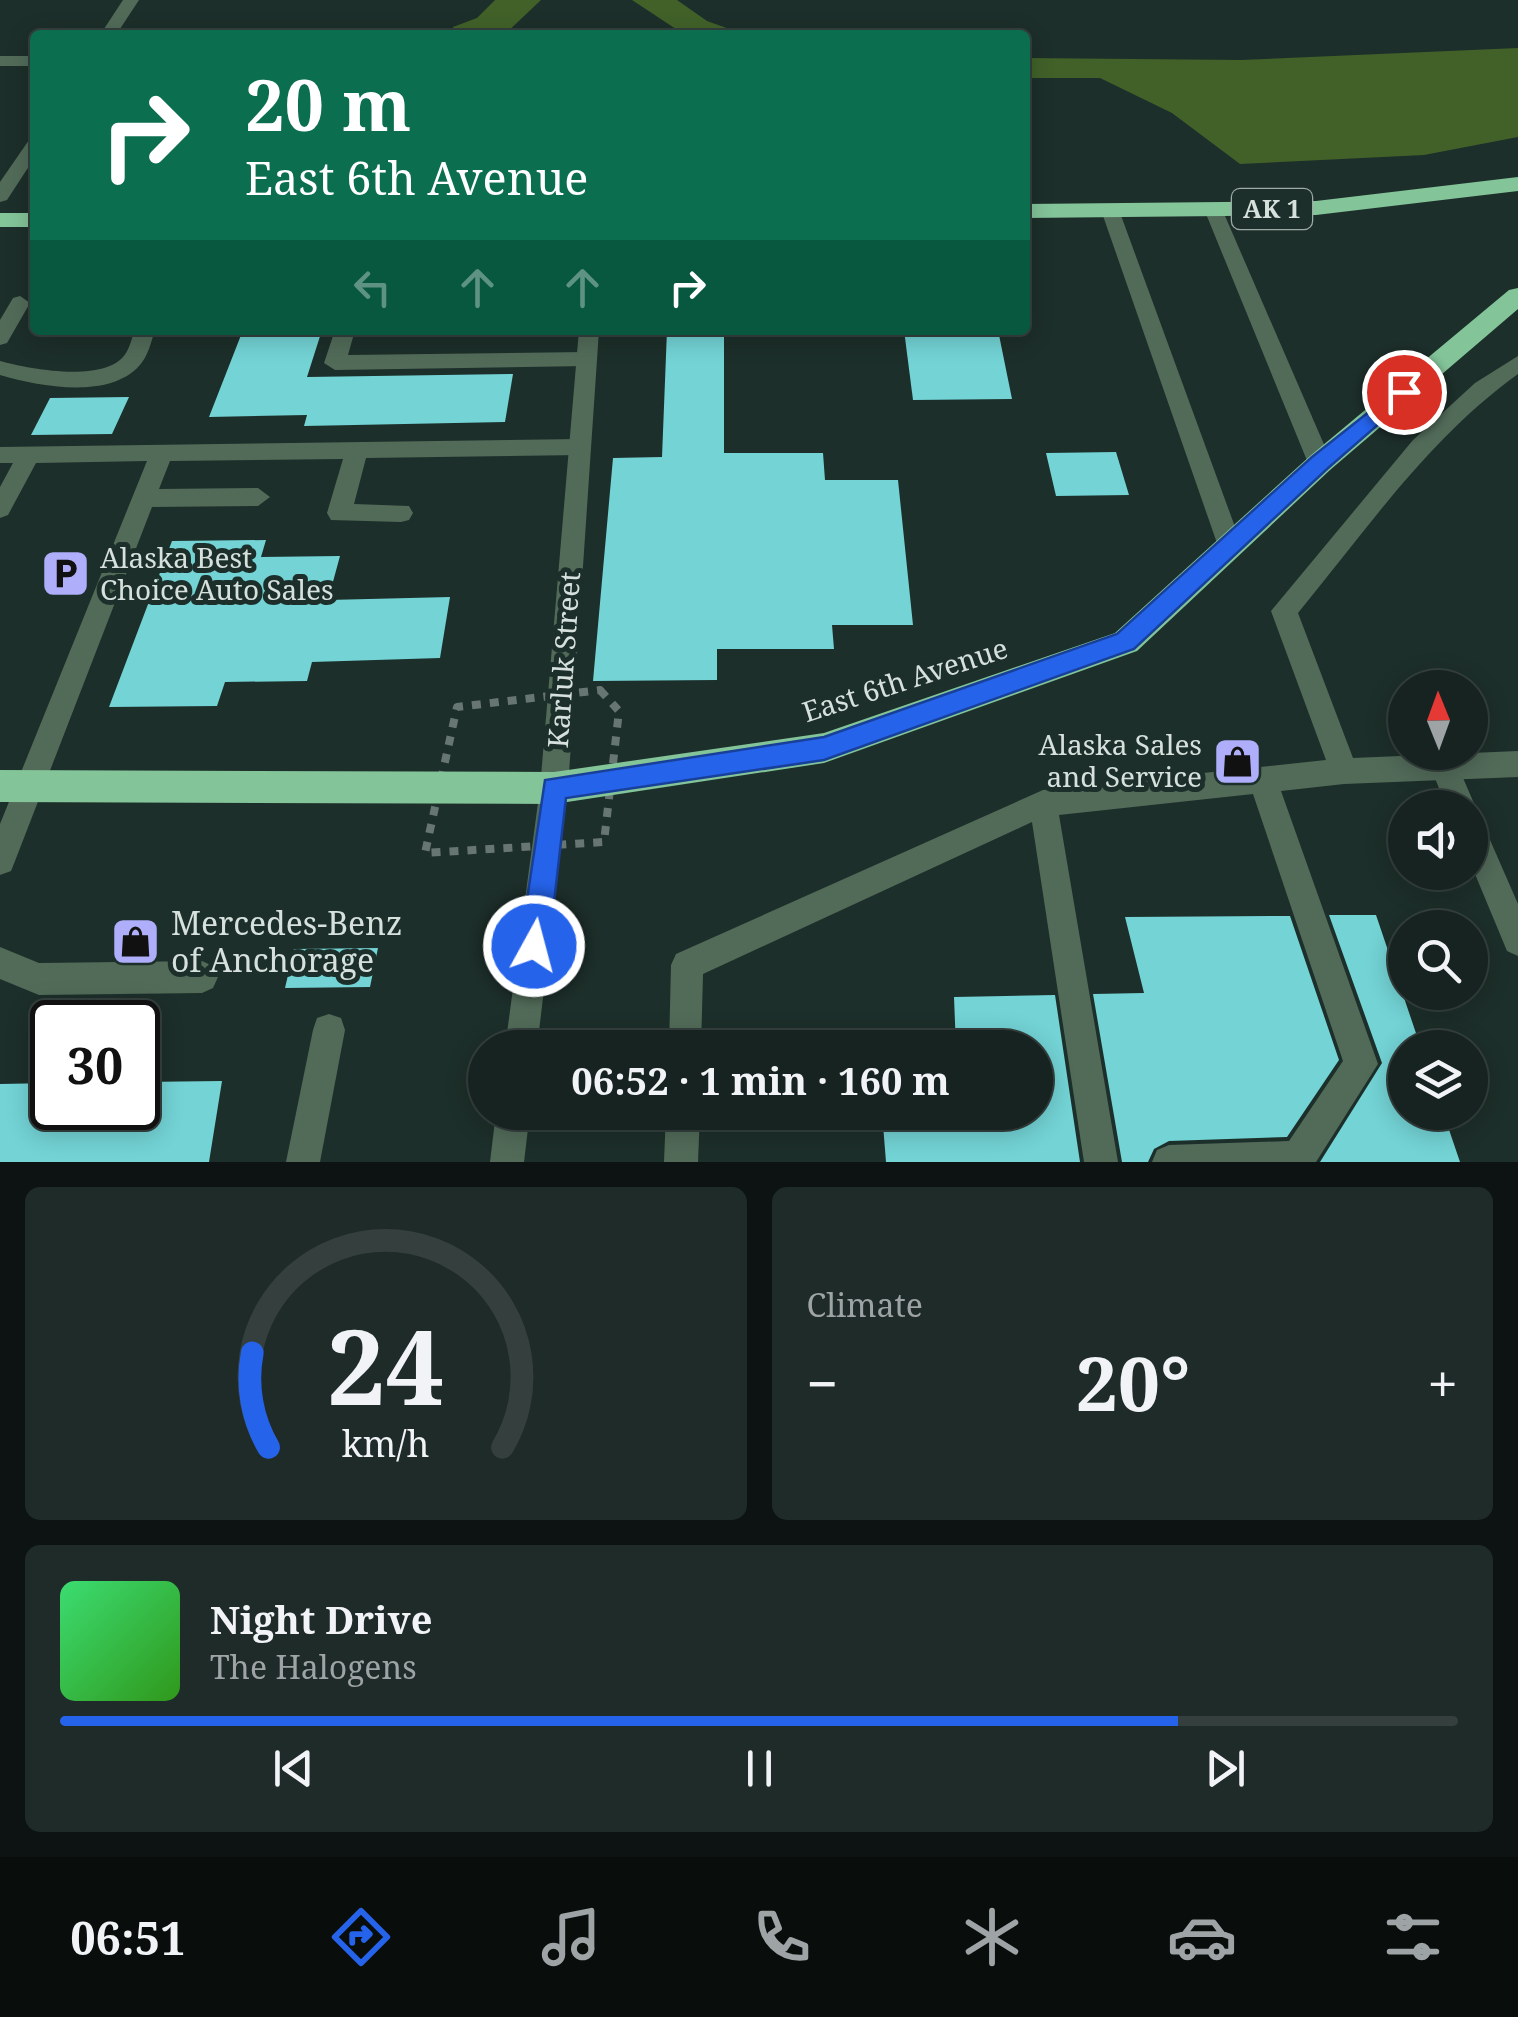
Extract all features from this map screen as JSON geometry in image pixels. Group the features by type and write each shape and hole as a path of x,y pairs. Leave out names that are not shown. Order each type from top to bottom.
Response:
{"highway":[{"name":"AK 1","path":"1030,211 1316,208 1518,184"},
{"path":"0,220 30,220"},
{"name":"East 6th Avenue","path":"16,786 554,788 824,748 1126,642 1320,463 1518,296"}],"street":[{"path":"111,30 131,0"},
{"path":"0,61 30,61"},
{"path":"0,196 30,157"},
{"path":"1213,209 1320,463"},
{"path":"1110,210 1230,546"},
{"path":"0,338 18,303"},
{"path":"0,368 28,378 101,377 121,370 132,360 143,335"},
{"path":"343,335 335,363 586,359"},
{"name":"Karluk Street","path":"524,1030 554,788 588,335"},
{"path":"1344,771 1284,611 1347,540 1420,444 1477,390 1518,363"},
{"path":"0,456 580,448"},
{"path":"357,451 339,513 401,513"},
{"path":"0,861 16,786 161,454"},
{"path":"0,509 29,455"},
{"path":"143,498 258,497"},
{"path":"1488,765 1518,764"},
{"path":"685,1030 687,965 1043,803 1262,778 1388,769"},
{"path":"1169,1162 1298,1158 1362,1064 1262,778"},
{"path":"1043,803 1101,1162"},
{"path":"1488,869 1518,940"},
{"path":"0,963 39,979 202,977"},
{"path":"303,1162 330,1030"},
{"path":"507,1162 511,1130"},
{"path":"681,1162 682,1130"}],"green space":[{"path":"495,0 541,0 509,30 454,30 453,27 477,18"},
{"path":"632,0 677,0 707,21 732,30 677,30"},
{"path":"1518,48 1518,137 1424,155 1240,164 1172,113 1100,78 1030,78 1030,58 1241,60"}],"building":[{"path":"241,335 320,335 307,377 513,374 505,422 304,426 307,415 209,417"},
{"path":"667,335 724,335 724,453 823,453 825,480 898,480 913,625 832,625 834,649 717,649 717,680 593,681 613,458 662,457"},
{"path":"905,335 999,335 1012,399 913,400"},
{"path":"129,397 112,434 31,435 50,398"},
{"path":"1116,452 1129,495 1056,496 1046,453"},
{"path":"266,540 261,557 340,556 328,600 450,597 440,658 312,662 307,681 225,682 217,706 109,707 172,541"},
{"path":"1329,915 1376,915 1388,950 1388,1010 1408,1010 1415,1030 1388,1030 1388,1130 1449,1130 1460,1162 1320,1162 1382,1063"},
{"path":"1290,916 1339,1060 1287,1137 1169,1141 1154,1149 1148,1162 1122,1162 1093,994 1144,993 1125,917"},
{"path":"378,948 370,987 285,988 294,949"},
{"path":"1055,995 1080,1162 886,1162 883,1130 1053,1130 1053,1030 955,1030 954,997"},
{"path":"222,1081 209,1162 0,1162 0,1084 30,1083 30,1130 160,1130 160,1082"}],"place":[{"name":"Alaska Best Choice Auto Sales","path":"65,574"},
{"name":"Alaska Sales and Service","path":"1237,761"},
{"name":"Mercedes-Benz of Anchorage","path":"136,942"}],"route":[{"path":"534,946 554,788 824,748 1126,642 1320,463 1404,392"}]}
